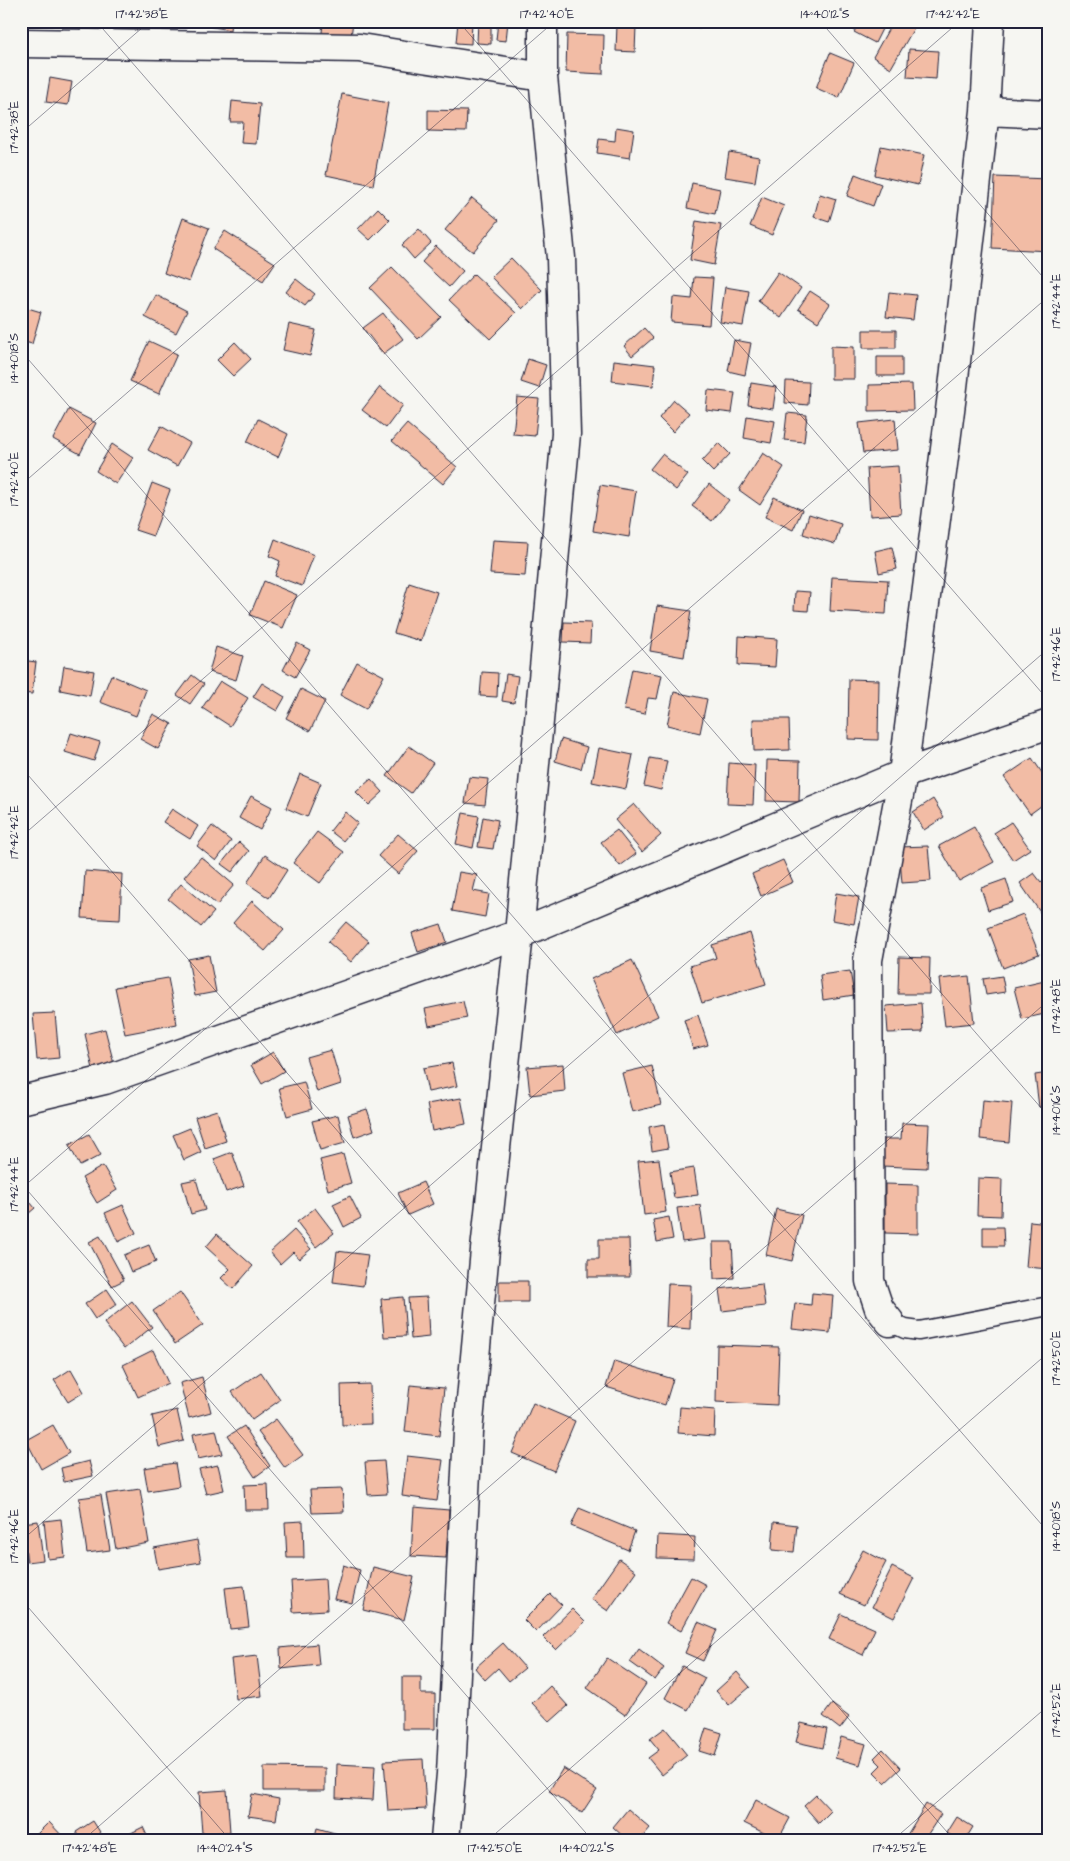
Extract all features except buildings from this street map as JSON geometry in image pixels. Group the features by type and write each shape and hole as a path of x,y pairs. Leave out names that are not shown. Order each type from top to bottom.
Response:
{"street":[{"path":"445,1840 451,1774 468,1432 485,1250 519,934 566,434 562,258 542,77 543,21"},
{"path":"890,1322 879,1308 870,1281 868,960 903,774 953,387 986,111 990,21"},
{"path":"21,43 360,48 542,77"},
{"path":"986,111 1049,114"},
{"path":"21,1100 105,1080 519,934 903,774 1049,724"}],"lane":[{"path":"890,1322 905,1329 919,1331 1049,1306"}]}
